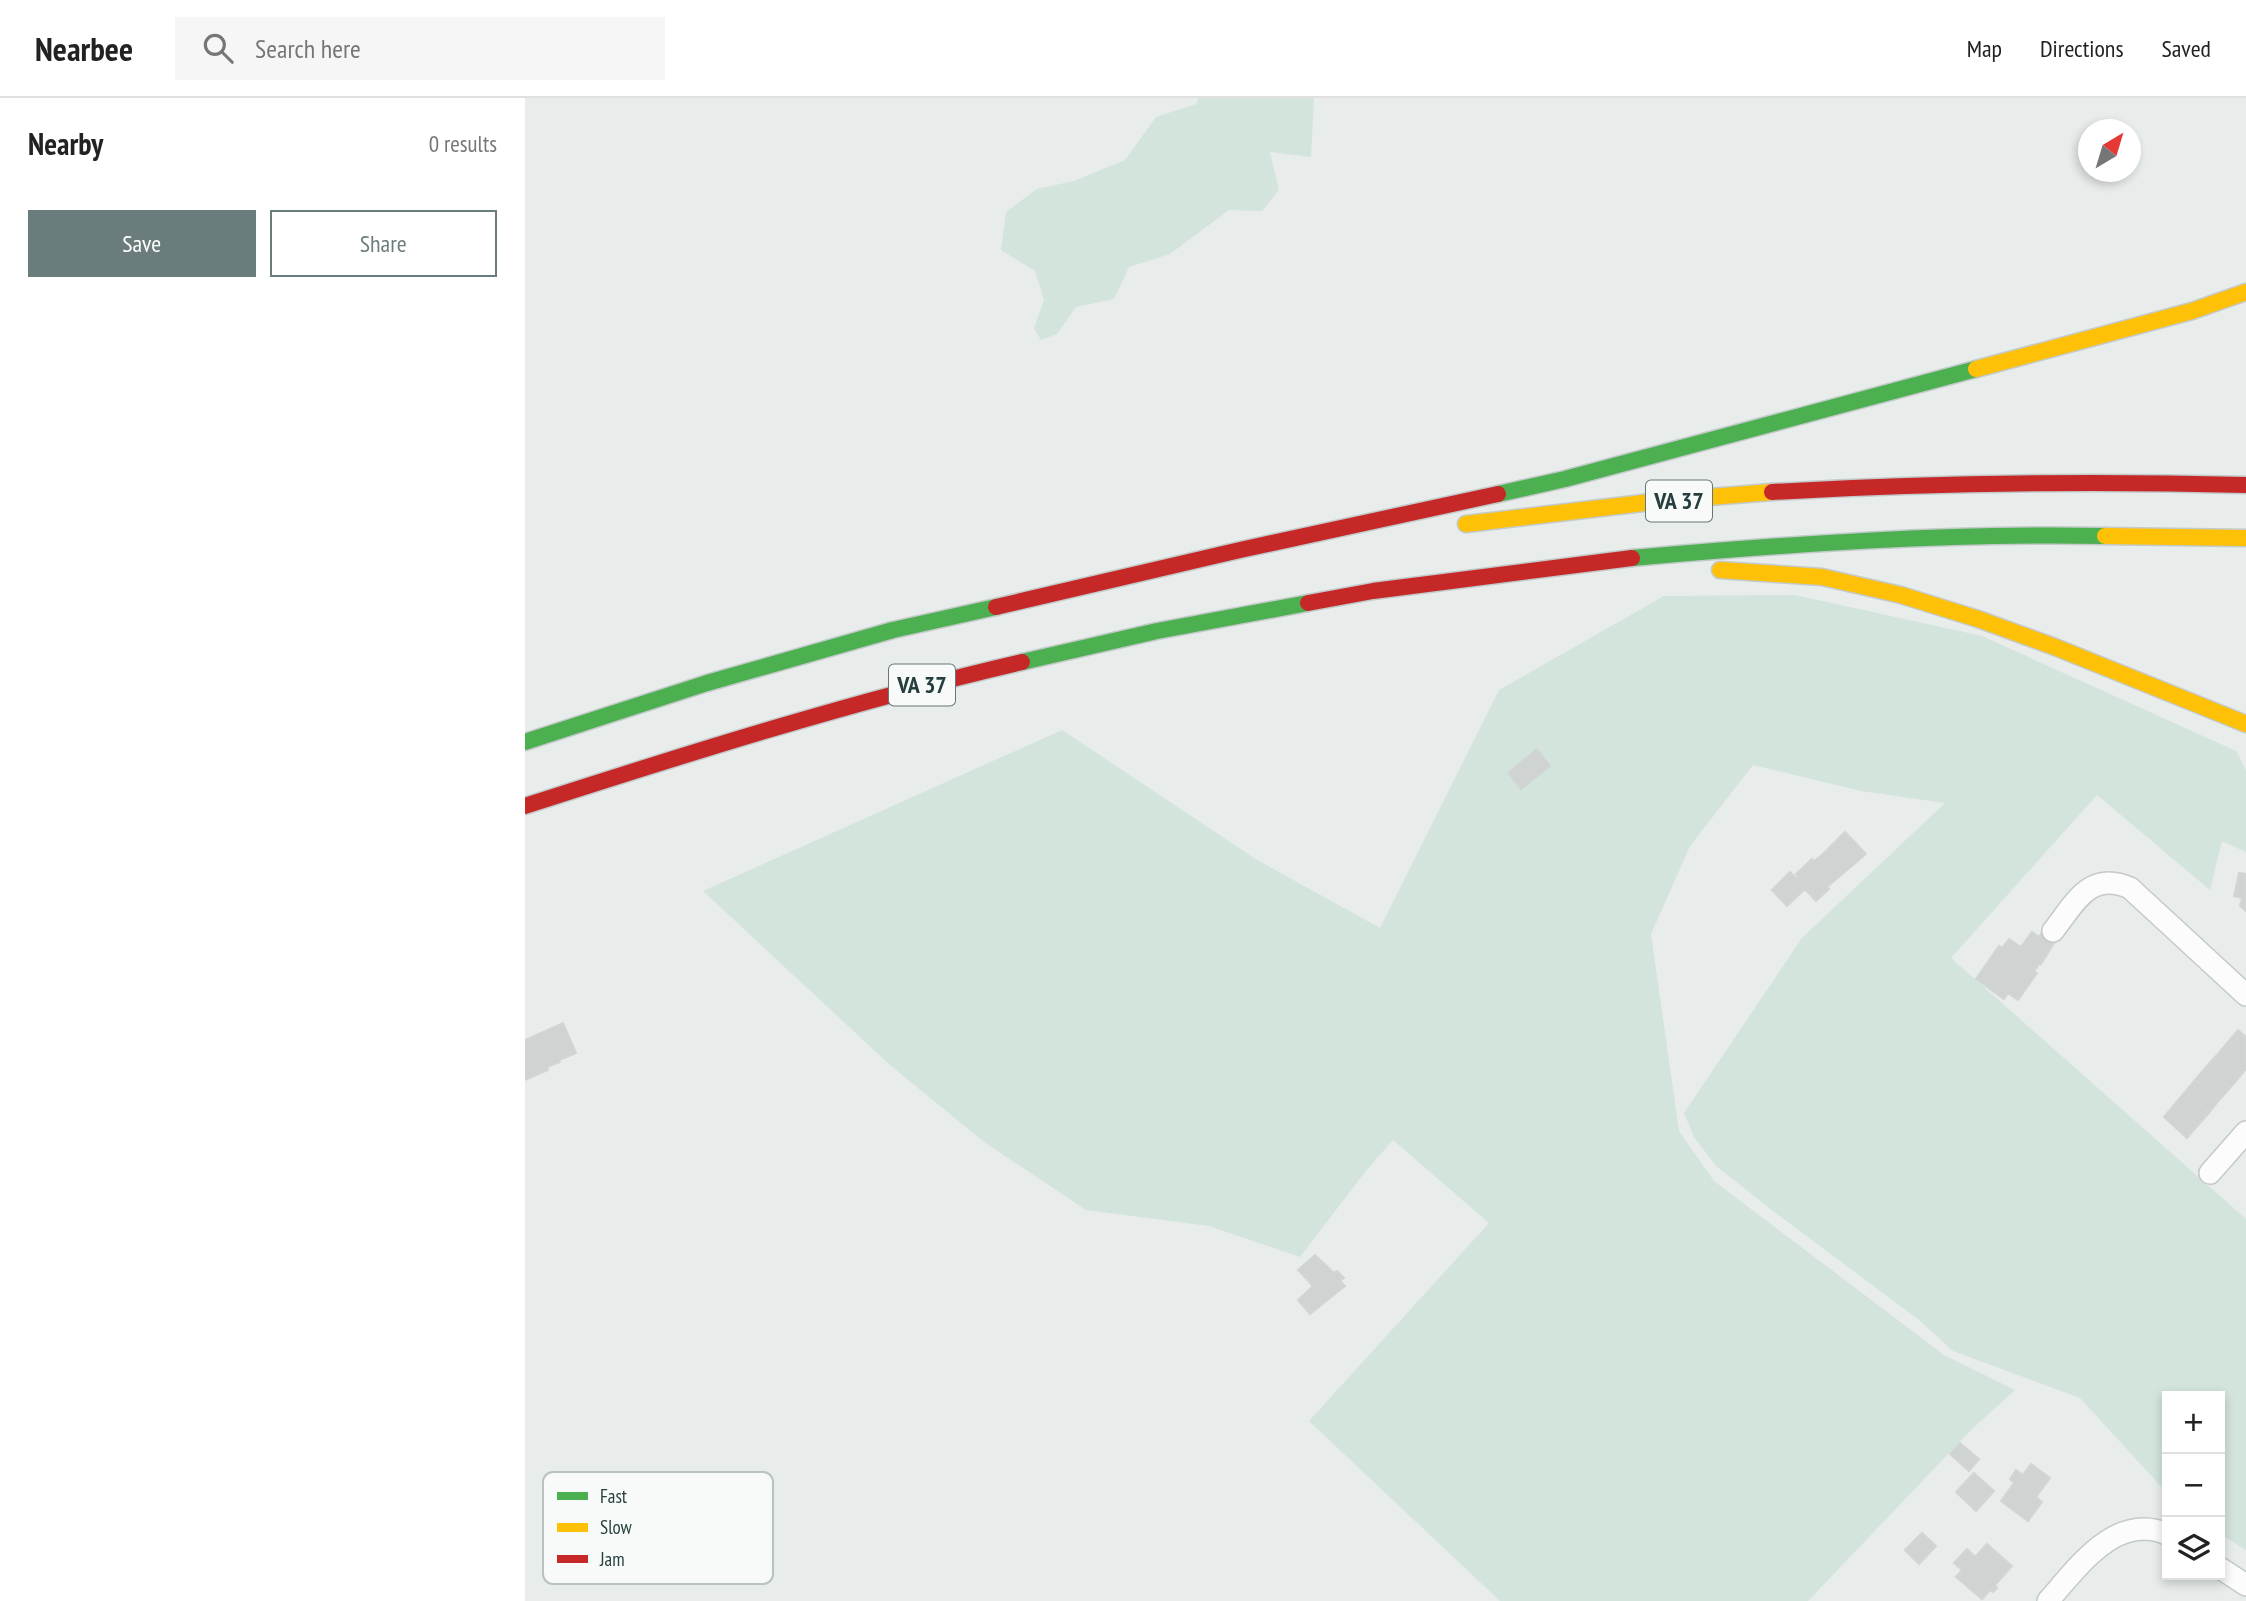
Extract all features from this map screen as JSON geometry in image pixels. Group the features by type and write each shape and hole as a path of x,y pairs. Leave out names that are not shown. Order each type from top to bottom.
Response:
{"highway":[{"path":"2192,311 2246,292"},
{"path":"1118,580 1240,550 1565,479 2246,298"},
{"name":"VA 37","path":"1444,527 1651,503 1882,486 2054,483 2246,485"},
{"name":"VA 37","path":"525,806 683,753 935,682 1073,650 1328,599 1590,563 1772,545 1995,536 2246,538"},
{"name":"VA 37","path":"525,742 708,683 894,630 1118,580 1240,557 1376,537"},
{"path":"1702,569 1789,573 1837,579 1913,598 1991,622 2063,649 2246,724"},
{"path":"1328,599 1499,581 1678,570"}],"street":[{"path":"2053,931 2085,891 2108,881 2118,883 2130,888 2246,995"},
{"path":"2210,1173 2246,1132"},
{"path":"2049,1601 2084,1560 2111,1538 2136,1528 2162,1532"},
{"path":"2225,1572 2246,1585"}],"shaded area":[{"path":"1199,98 1314,98 1311,157 1270,152 1279,190 1262,211 1229,210 1170,254 1129,267 1114,299 1076,307 1057,334 1041,340 1034,328 1044,300 1035,271 1001,250 1006,212 1037,189 1074,181 1125,160 1156,117 1196,104"},
{"path":"1795,595 1982,636 2236,751 2246,770 2246,852 2222,841 2210,890 2097,795 1951,958 2246,1219 2246,1550 2225,1537 2225,1391 2162,1391 2162,1488 2080,1398 1953,1351 1919,1320 1773,1211 1716,1166 1694,1137 1684,1113 1802,938 1945,803 1861,791 1753,765 1690,846 1651,934 1679,1131 1714,1181 1944,1355 2015,1390 1971,1430 1808,1601 1500,1601 1309,1421 1489,1223 1393,1140 1300,1257 1209,1226 1086,1210 984,1142 890,1065 703,891 1062,730 1254,858 1380,928 1499,690 1664,596"}],"building":[{"path":"1537,749 1550,766 1521,789 1508,773"},
{"path":"1845,832 1866,854 1827,887 1829,889 1816,901 1805,889 1787,906 1772,890 1790,872 1797,879 1799,877 1796,874 1812,859 1814,861 1822,855"},
{"path":"2239,873 2246,874 2246,911 2240,906 2242,898 2234,896"},
{"path":"2043,931 2056,940 2018,1000 2008,993 2004,999 1976,979 1999,946 2002,948 2009,939 2021,947 2032,932 2039,937"},
{"path":"563,1023 576,1053 525,1080 525,1040"},
{"path":"2238,1030 2246,1037 2246,1058 2228,1042"},
{"path":"2228,1042 2246,1058 2246,1069 2241,1075 2217,1055"},
{"path":"2217,1055 2241,1075 2230,1088 2206,1067"},
{"path":"2206,1067 2230,1088 2219,1100 2195,1080"},
{"path":"2195,1080 2219,1100 2209,1113 2185,1092"},
{"path":"2185,1092 2209,1113 2198,1125 2174,1105"},
{"path":"2174,1105 2198,1125 2187,1138 2164,1117"},
{"path":"1315,1255 1334,1273 1337,1271 1344,1278 1340,1281 1345,1286 1310,1314 1298,1300 1313,1286 1298,1270"},
{"path":"1960,1443 1979,1459 1969,1471 1950,1454"},
{"path":"2031,1464 2050,1478 2036,1497 2042,1502 2028,1521 2001,1501 2014,1483 2010,1479 2016,1470 2023,1475"},
{"path":"1974,1473 1994,1491 1976,1511 1956,1492"},
{"path":"1922,1533 1936,1546 1919,1564 1905,1550"},
{"path":"1987,1544 2012,1566 1995,1585 1997,1588 1993,1592 1990,1590 1982,1599 1956,1577 1962,1570 1954,1563 1967,1549 1975,1557"}],"traffic: fast":[{"path":"1498,494 1565,479 1976,369"},
{"path":"1632,558 1868,541 1986,536 2105,536"},
{"path":"1022,662 1157,631 1308,603"},
{"path":"525,742 707,683 893,630 996,607"}],"traffic: slow":[{"path":"1976,369 2192,311 2246,292"},
{"path":"1466,524 1660,501 1772,492"},
{"path":"2105,536 2246,538"},
{"path":"1720,570 1822,577 1901,595 2055,647 2246,724"}],"traffic: jam":[{"path":"1772,492 2009,484 2246,485"},
{"path":"996,607 1498,494"},
{"path":"1308,603 1373,591 1632,558"},
{"path":"525,806 834,711 1022,662"}]}
